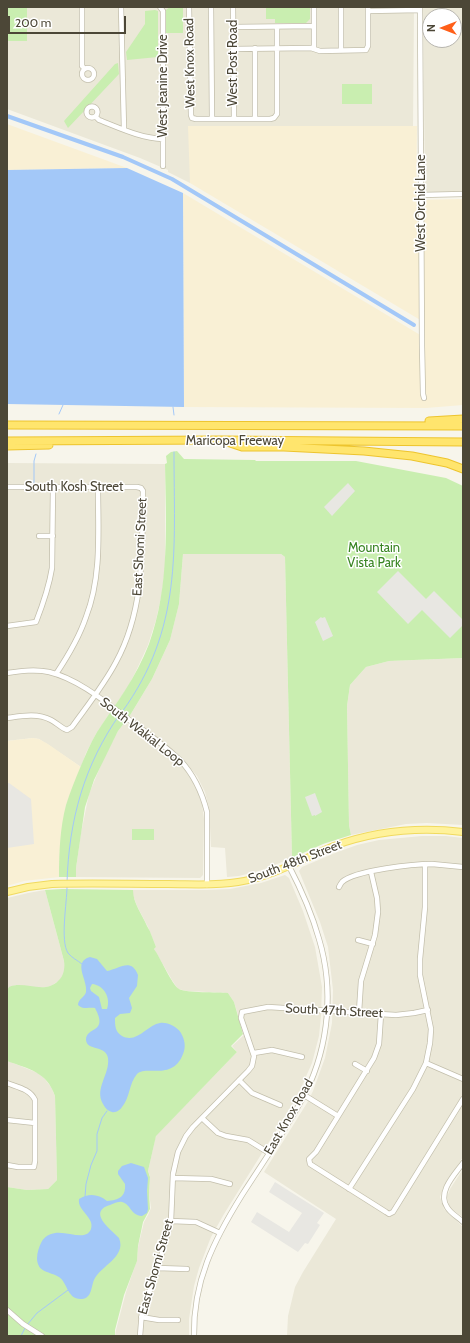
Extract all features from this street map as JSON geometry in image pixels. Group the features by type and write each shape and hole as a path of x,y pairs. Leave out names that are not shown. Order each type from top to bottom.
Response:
{"highway":[{"path":"356,425 463,419"},
{"path":"7,420 41,420 67,424"},
{"name":"Maricopa Freeway","path":"7,425 463,426"},
{"path":"222,440 242,447 284,447 364,451 412,456 447,463 463,469"},
{"name":"Maricopa Freeway","path":"7,441 222,440 463,442"},
{"path":"7,446 42,446 69,441"}],"main road":[{"name":"South 48th Street","path":"7,892 28,886 55,884 229,884 251,880 290,866 339,845 376,835 398,831 426,829 463,832"}],"street":[{"path":"82,7 82,66 85,69"},
{"path":"121,7 124,129"},
{"name":"West Jeanine Drive","path":"160,7 162,11 163,166"},
{"name":"West Knox Road","path":"189,7 191,115 192,118 212,119"},
{"path":"211,7 212,119 274,118 277,114 277,27"},
{"name":"West Post Road","path":"233,7 234,119"},
{"path":"314,7 314,48"},
{"path":"341,7 341,51"},
{"path":"233,48 314,48 320,51 366,50 368,46 368,9 420,9"},
{"name":"West Orchid Lane","path":"420,9 422,394 424,398"},
{"path":"233,27 314,26"},
{"path":"255,48 255,119"},
{"path":"96,116 99,120 140,135 163,139"},
{"path":"421,195 463,194"},
{"name":"South Kosh Street","path":"7,487 141,488"},
{"path":"7,626 36,622 43,605 52,568 53,487"},
{"path":"56,674 83,626 94,590 97,566 98,487"},
{"name":"East Shomi Street","path":"7,718 34,715 41,716 67,730 72,727 108,677 121,652 136,609 142,560 143,491 141,488"},
{"path":"39,536 53,536"},
{"name":"South Wakial Loop","path":"7,673 34,670 56,674 75,682 172,752 180,760 193,776 202,794 207,812 207,885"},
{"path":"349,1189 413,1089 426,1063 431,1029 420,975 420,959 425,907 426,864"},
{"path":"339,887 348,878 397,866 426,864 463,868"},
{"name":"East Knox Road","path":"194,1336 200,1283 212,1249 220,1233 304,1095 315,1070 321,1051 327,1011 327,982 323,952 312,919 290,866"},
{"path":"359,1012 361,982 375,935 378,905 370,872"},
{"path":"358,940 373,944"},
{"name":"South 47th Street","path":"254,1053 241,1018 241,1013 244,1011 268,1007 404,1014 428,1010"},
{"path":"381,1014 378,1049 316,1152 309,1159 310,1164 389,1214 393,1212 463,1099"},
{"path":"254,1053 272,1050 302,1057"},
{"name":"East Shomi Street","path":"140,1336 141,1317 158,1268 171,1221 173,1178 176,1159 182,1143 193,1127 251,1068 254,1053"},
{"path":"426,1063 463,1079"},
{"path":"355,1064 366,1071"},
{"path":"239,1080 252,1093 280,1105"},
{"path":"7,1083 26,1090 32,1095 34,1100 35,1123 34,1167 18,1167 7,1164"},
{"path":"304,1095 338,1116"},
{"path":"202,1118 222,1136 244,1139 269,1153"},
{"path":"7,1120 23,1123 35,1123"},
{"path":"463,1163 447,1187 444,1196 446,1207 463,1222"},
{"path":"173,1178 211,1179 230,1184"},
{"path":"171,1221 196,1222 220,1233"},
{"path":"158,1268 187,1269"},
{"path":"7,1310 23,1324 42,1336"},
{"path":"141,1317 159,1320 178,1320"}],"shaded area":[{"path":"7,7 414,7 413,126 190,127 190,183 168,172 168,170 140,158 7,109"},
{"path":"423,7 463,7 463,192 427,192 425,189 423,48 462,48 462,8"},
{"path":"7,124 127,168 7,170"},
{"path":"188,126 417,126 416,200 463,199 463,405 426,408 184,407 183,193 422,336 422,321 190,183"},
{"path":"7,463 165,464 165,568 162,593 156,620 148,645 128,687 97,732 86,753 81,767 39,739 33,738 7,741"},
{"path":"348,483 355,491 332,516 324,507"},
{"path":"183,554 281,554 285,557 292,858 262,870 239,876 227,877 225,848 211,847 209,808 205,792 197,776 178,754 129,717 152,679 170,640 179,604"},
{"path":"398,571 426,599 434,591 463,620 463,625 450,638 422,610 408,624 377,592"},
{"path":"321,617 325,617 333,636 323,641 315,622"},
{"path":"463,658 463,825 427,823 406,824 351,835 349,825 347,706 350,685 366,667 389,661"},
{"path":"125,722 174,758 186,771 196,787 202,804 204,819 203,875 200,878 76,877 81,833 89,794 103,760 118,731"},
{"path":"33,738 39,739 48,744 81,767 66,805 60,847 59,877 24,881 7,886 7,741"},
{"path":"7,783 31,799 34,844 7,848"},
{"path":"315,793 322,812 312,816 305,797"},
{"path":"422,836 463,838 463,1157 443,1188 440,1197 444,1209 463,1227 463,1336 287,1336 288,1316 295,1287 336,1219 264,1172 313,1091 325,1058 332,1023 333,990 328,947 320,922 299,871 302,867 357,845 379,840"},
{"path":"285,875 289,878 303,911 315,947 322,987 319,1036 312,1063 297,1097 211,1237 194,1286 189,1319 189,1336 115,1336 126,1292 137,1260 138,1247 144,1222 151,1208 149,1193 150,1176 148,1171 156,1135 237,1052 232,1046 244,1035 234,1002 228,993 187,991 178,989 154,949 156,947 137,906 133,895 133,890 230,889 261,883"},
{"path":"45,890 64,961 64,973 60,980 51,986 41,988 16,985 8,988 7,993 7,898"},
{"path":"7,1058 8,1061 38,1073 51,1087 55,1096 57,1180 48,1189 27,1190 7,1187"},
{"path":"463,1169 463,1217 450,1208 447,1197 450,1189"},
{"path":"275,1182 324,1213 317,1223 320,1225 308,1244 305,1243 298,1252 251,1222 257,1212 289,1232 302,1213 269,1192"}],"green space":[{"path":"7,7 27,7 27,41 7,41"},
{"path":"170,7 183,7 183,33 166,33 166,10"},
{"path":"266,7 310,7 310,19 306,23 275,23 275,19 266,19"},
{"path":"145,11 158,11 158,57 127,60 126,52 145,24"},
{"path":"118,63 119,74 68,128 64,121 115,64"},
{"path":"342,84 372,84 372,104 342,104"},
{"name":"Mountain Vista Park","path":"177,451 184,459 356,461 446,478 463,486 463,658 389,661 366,667 350,685 347,706 349,825 351,835 323,844 292,858 285,557 281,554 183,554 179,604 170,640 152,679 129,717 118,731 94,780 85,807 76,877 59,877 62,823 71,791 94,736 138,668 149,644 156,622 164,577 166,532 165,464 167,463 166,456 171,452"},
{"path":"132,829 154,829 154,840 132,840"},
{"path":"45,890 133,890 136,904 150,931 156,947 154,949 176,986 179,989 188,991 228,993 234,1002 243,1034 231,1046 237,1052 156,1136 148,1171 150,1177 150,1209 143,1222 138,1246 137,1261 124,1295 115,1330 115,1336 7,1336 7,1187 27,1190 48,1189 57,1180 55,1096 52,1088 42,1076 30,1069 7,1061 7,990 9,987 15,985 47,987 62,977 64,961"}],"water":[{"path":"127,168 183,193 184,407 7,404 7,170"},
{"path":"90,957 97,959 107,971 128,965 132,966 138,975 137,986 129,998 132,1008 130,1013 120,1014 115,1018 116,1028 122,1036 132,1038 155,1024 163,1023 172,1025 181,1033 185,1046 179,1062 173,1067 166,1070 147,1071 137,1074 132,1082 125,1103 118,1111 115,1112 111,1112 103,1104 100,1092 107,1070 107,1054 100,1049 90,1046 86,1040 89,1033 98,1026 100,1022 99,1016 95,1008 84,1008 78,1005 79,1001 86,992 81,967 85,959","holes":["92,984 103,989 106,993 108,1001 107,1009 102,1009 99,997 91,991 90,988"]},
{"path":"131,1163 144,1167 148,1178 147,1213 142,1216 135,1214 125,1203 120,1202 102,1209 100,1214 101,1218 119,1238 119,1251 112,1261 97,1275 88,1297 77,1299 73,1297 59,1277 39,1267 37,1254 39,1247 48,1235 55,1233 76,1235 87,1234 92,1225 79,1203 79,1199 90,1195 100,1197 107,1201 115,1200 121,1197 124,1192 125,1184 118,1174 118,1171 122,1166"}],"waterway":[{"path":"7,116 123,157 172,179 414,325"},
{"path":"59,414 63,405"},
{"path":"173,407 174,415"},
{"path":"122,712 142,681 156,650 165,619 171,587 174,555 174,452"},
{"path":"34,484 34,461 36,454"},
{"path":"67,882 71,837 81,794 97,753 107,733 120,714"},
{"path":"67,887 64,940 68,953 82,964"},
{"path":"85,1197 86,1184 91,1165 97,1151 97,1134 102,1118 107,1111"},
{"path":"27,1325 37,1313 68,1290"},
{"path":"21,1336 25,1328"}]}
